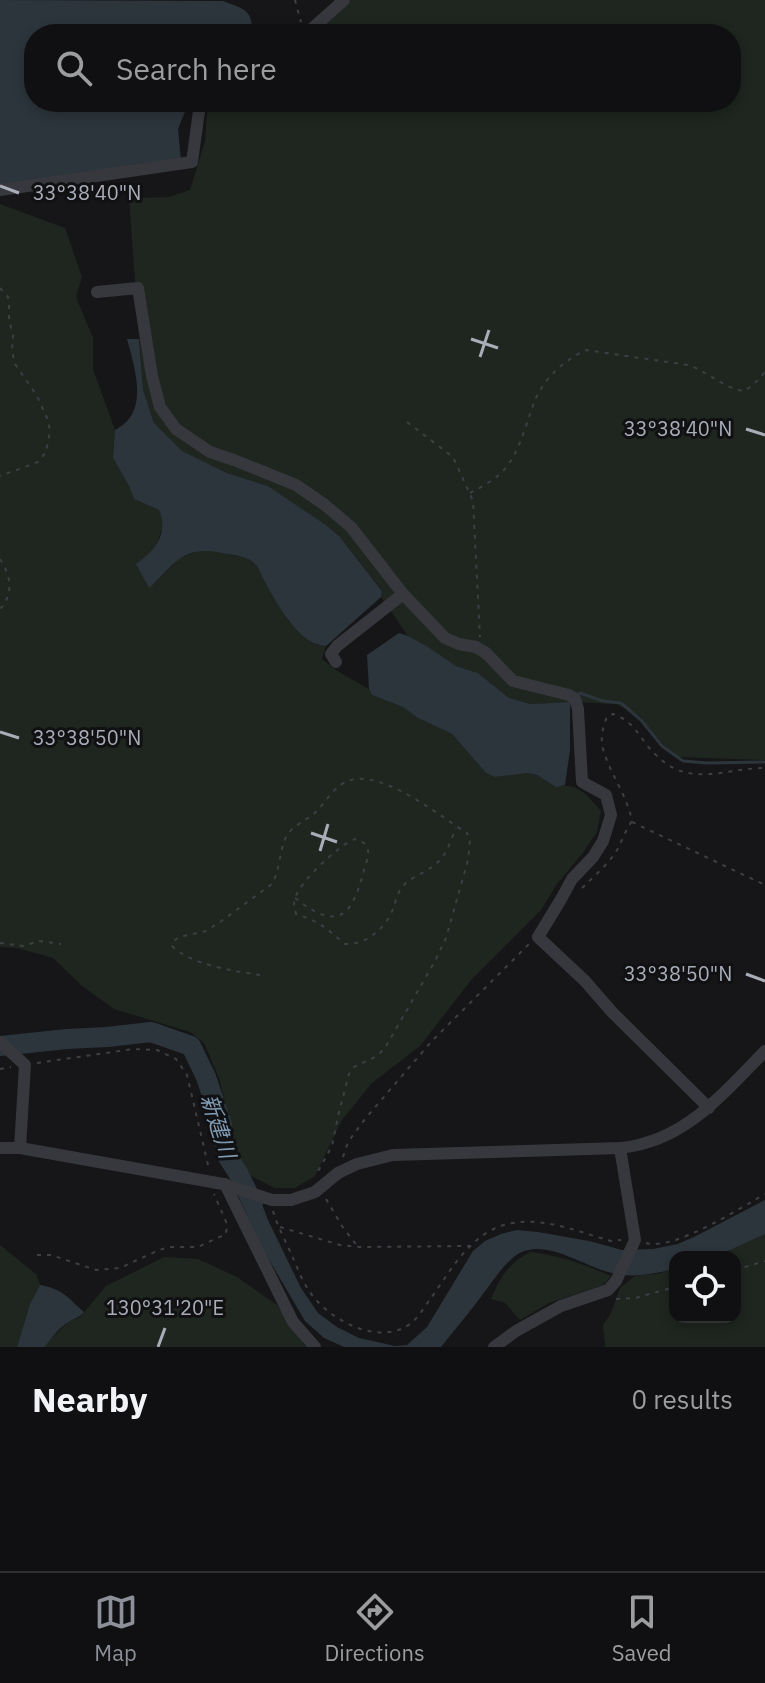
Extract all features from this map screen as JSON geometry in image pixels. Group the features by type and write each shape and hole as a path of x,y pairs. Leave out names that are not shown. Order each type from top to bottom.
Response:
{"street":[{"path":"317,24 344,0"},
{"path":"0,190 192,162 199,112"},
{"path":"97,292 138,288 160,407 176,429 210,452 296,485 325,505 351,527 403,594 445,638 481,650 513,681 575,699 582,782 606,795 611,815 603,841 572,879 538,937 709,1108"},
{"path":"336,662 331,654 337,646 403,594"},
{"path":"0,1042 25,1065 20,1148"},
{"path":"0,1148 20,1148 208,1181 272,1200 291,1200 315,1192 338,1173 357,1164 393,1155 620,1148 647,1143 672,1132 709,1108 765,1051"},
{"path":"494,1347 561,1306 608,1290 616,1281 635,1240 620,1148"},
{"path":"229,1186 293,1322 315,1347"}],"path":[{"path":"295,0 296,10"},
{"path":"0,288 8,297 15,364 37,396 50,431 46,452 38,462 0,476"},
{"path":"470,493 502,472 513,457 538,392 553,373 573,356 586,350 688,365 703,370 733,390 745,391 765,372"},
{"path":"407,422 453,457 473,501 481,650"},
{"path":"0,559 10,586 8,599 0,609"},
{"path":"578,892 607,865 632,821 602,746 607,717 613,714 629,722 654,755 686,773 702,775 765,768"},
{"path":"260,975 198,960 179,953 172,946 179,937 206,931 272,884 289,833 319,808 336,788 356,779 380,783 404,792 467,833 470,848 468,860 446,938 385,1048 377,1056 354,1067 349,1074 332,1146 308,1194"},
{"path":"632,821 765,885"},
{"path":"295,898 306,907 328,916 346,913 358,892 368,849 365,843 355,839 339,848 300,887 295,898 293,906 296,914 326,926 345,944 355,945 379,930 388,919 403,886 440,862 457,827"},
{"path":"338,1173 348,1142 365,1119 431,1042 538,937"},
{"path":"0,943 23,946 39,941 61,944"},
{"path":"0,1069 133,1049 157,1050 176,1059 187,1075 205,1147 210,1173 208,1181 227,1224 226,1234 198,1247 170,1247 120,1268 96,1270 51,1255 37,1255"},
{"path":"321,1187 342,1226 359,1247"},
{"path":"272,1200 273,1214 308,1289 319,1303 359,1330 381,1336 401,1332 414,1322 466,1249 489,1232 515,1222 539,1221 611,1241 635,1240 654,1245 673,1242 765,1194"},
{"path":"279,1227 340,1245 359,1247 470,1246"},
{"path":"741,1268 765,1261"},
{"path":"614,1299 635,1298 669,1289"}],"shaded area":[{"path":"0,0 223,1 249,15 252,24 24,24 24,112 185,112 178,129 181,161 0,188"},
{"path":"351,0 765,0 765,760 676,757 640,716 616,704 531,704 509,698 478,673 456,666 408,636 381,597 382,590 340,537 326,525 268,486 227,473 181,451 154,423 143,389 129,198 169,197 190,190 205,141 208,112 741,112 741,24 325,24"},
{"path":"0,204 65,228 82,277 76,297 93,338 93,369 115,430 113,458 134,499 159,510 164,521 142,573 148,586 151,587 179,559 194,552 206,549 247,558 256,565 289,622 317,645 326,646 322,659 339,672 369,689 372,695 404,707 418,718 452,734 486,773 495,777 528,773 556,786 571,786 587,795 601,811 597,832 541,910 472,979 420,1046 372,1083 342,1120 315,1176 295,1188 275,1188 251,1176 239,1158 219,1078 204,1043 190,1032 114,1009 81,985 53,958 17,948 0,947"},
{"path":"127,339 139,339 143,389 154,423 182,451 227,473 268,486 326,525 340,537 382,591 381,597 326,646 306,639 298,631 282,611 256,565 245,558 209,551 189,554 150,588 148,586 136,564 158,541 162,518 159,510 134,499 113,458 115,430 133,413 136,402 136,376"},
{"path":"399,633 428,647 456,666 478,673 509,698 531,704 570,702 570,750 565,785 556,787 528,773 495,777 486,773 452,734 403,707 372,695 367,655"},
{"path":"233,1178 255,1186 301,1288 318,1313 359,1338 395,1346 407,1345 427,1327 473,1251 501,1234 516,1230 538,1232 622,1250 653,1249 678,1244 765,1200 765,1234 728,1251 669,1251 669,1270 642,1275 608,1272 549,1250 526,1251 515,1256 502,1269 441,1347 344,1347 324,1338 305,1321 261,1246"},
{"path":"765,1234 765,1347 605,1347 603,1325 620,1288 635,1276 669,1271 669,1323 741,1323 741,1251 728,1251"},
{"path":"0,1245 36,1274 40,1285 30,1304 17,1347 0,1347"},
{"path":"531,1252 572,1261 611,1276 603,1285 549,1303 520,1320 505,1303 491,1299 506,1271"},
{"path":"164,1257 198,1259 237,1277 277,1305 306,1347 45,1347 70,1321 80,1317 106,1286"},
{"path":"40,1285 60,1292 84,1312 61,1328 45,1347 17,1347 30,1304"}],"waterway":[{"path":"575,697 580,693 621,703 641,720 662,746 683,761 765,762"},
{"name":"新建川","path":"0,1046 151,1032 191,1046 206,1077 222,1125 226,1154 253,1203"}]}
